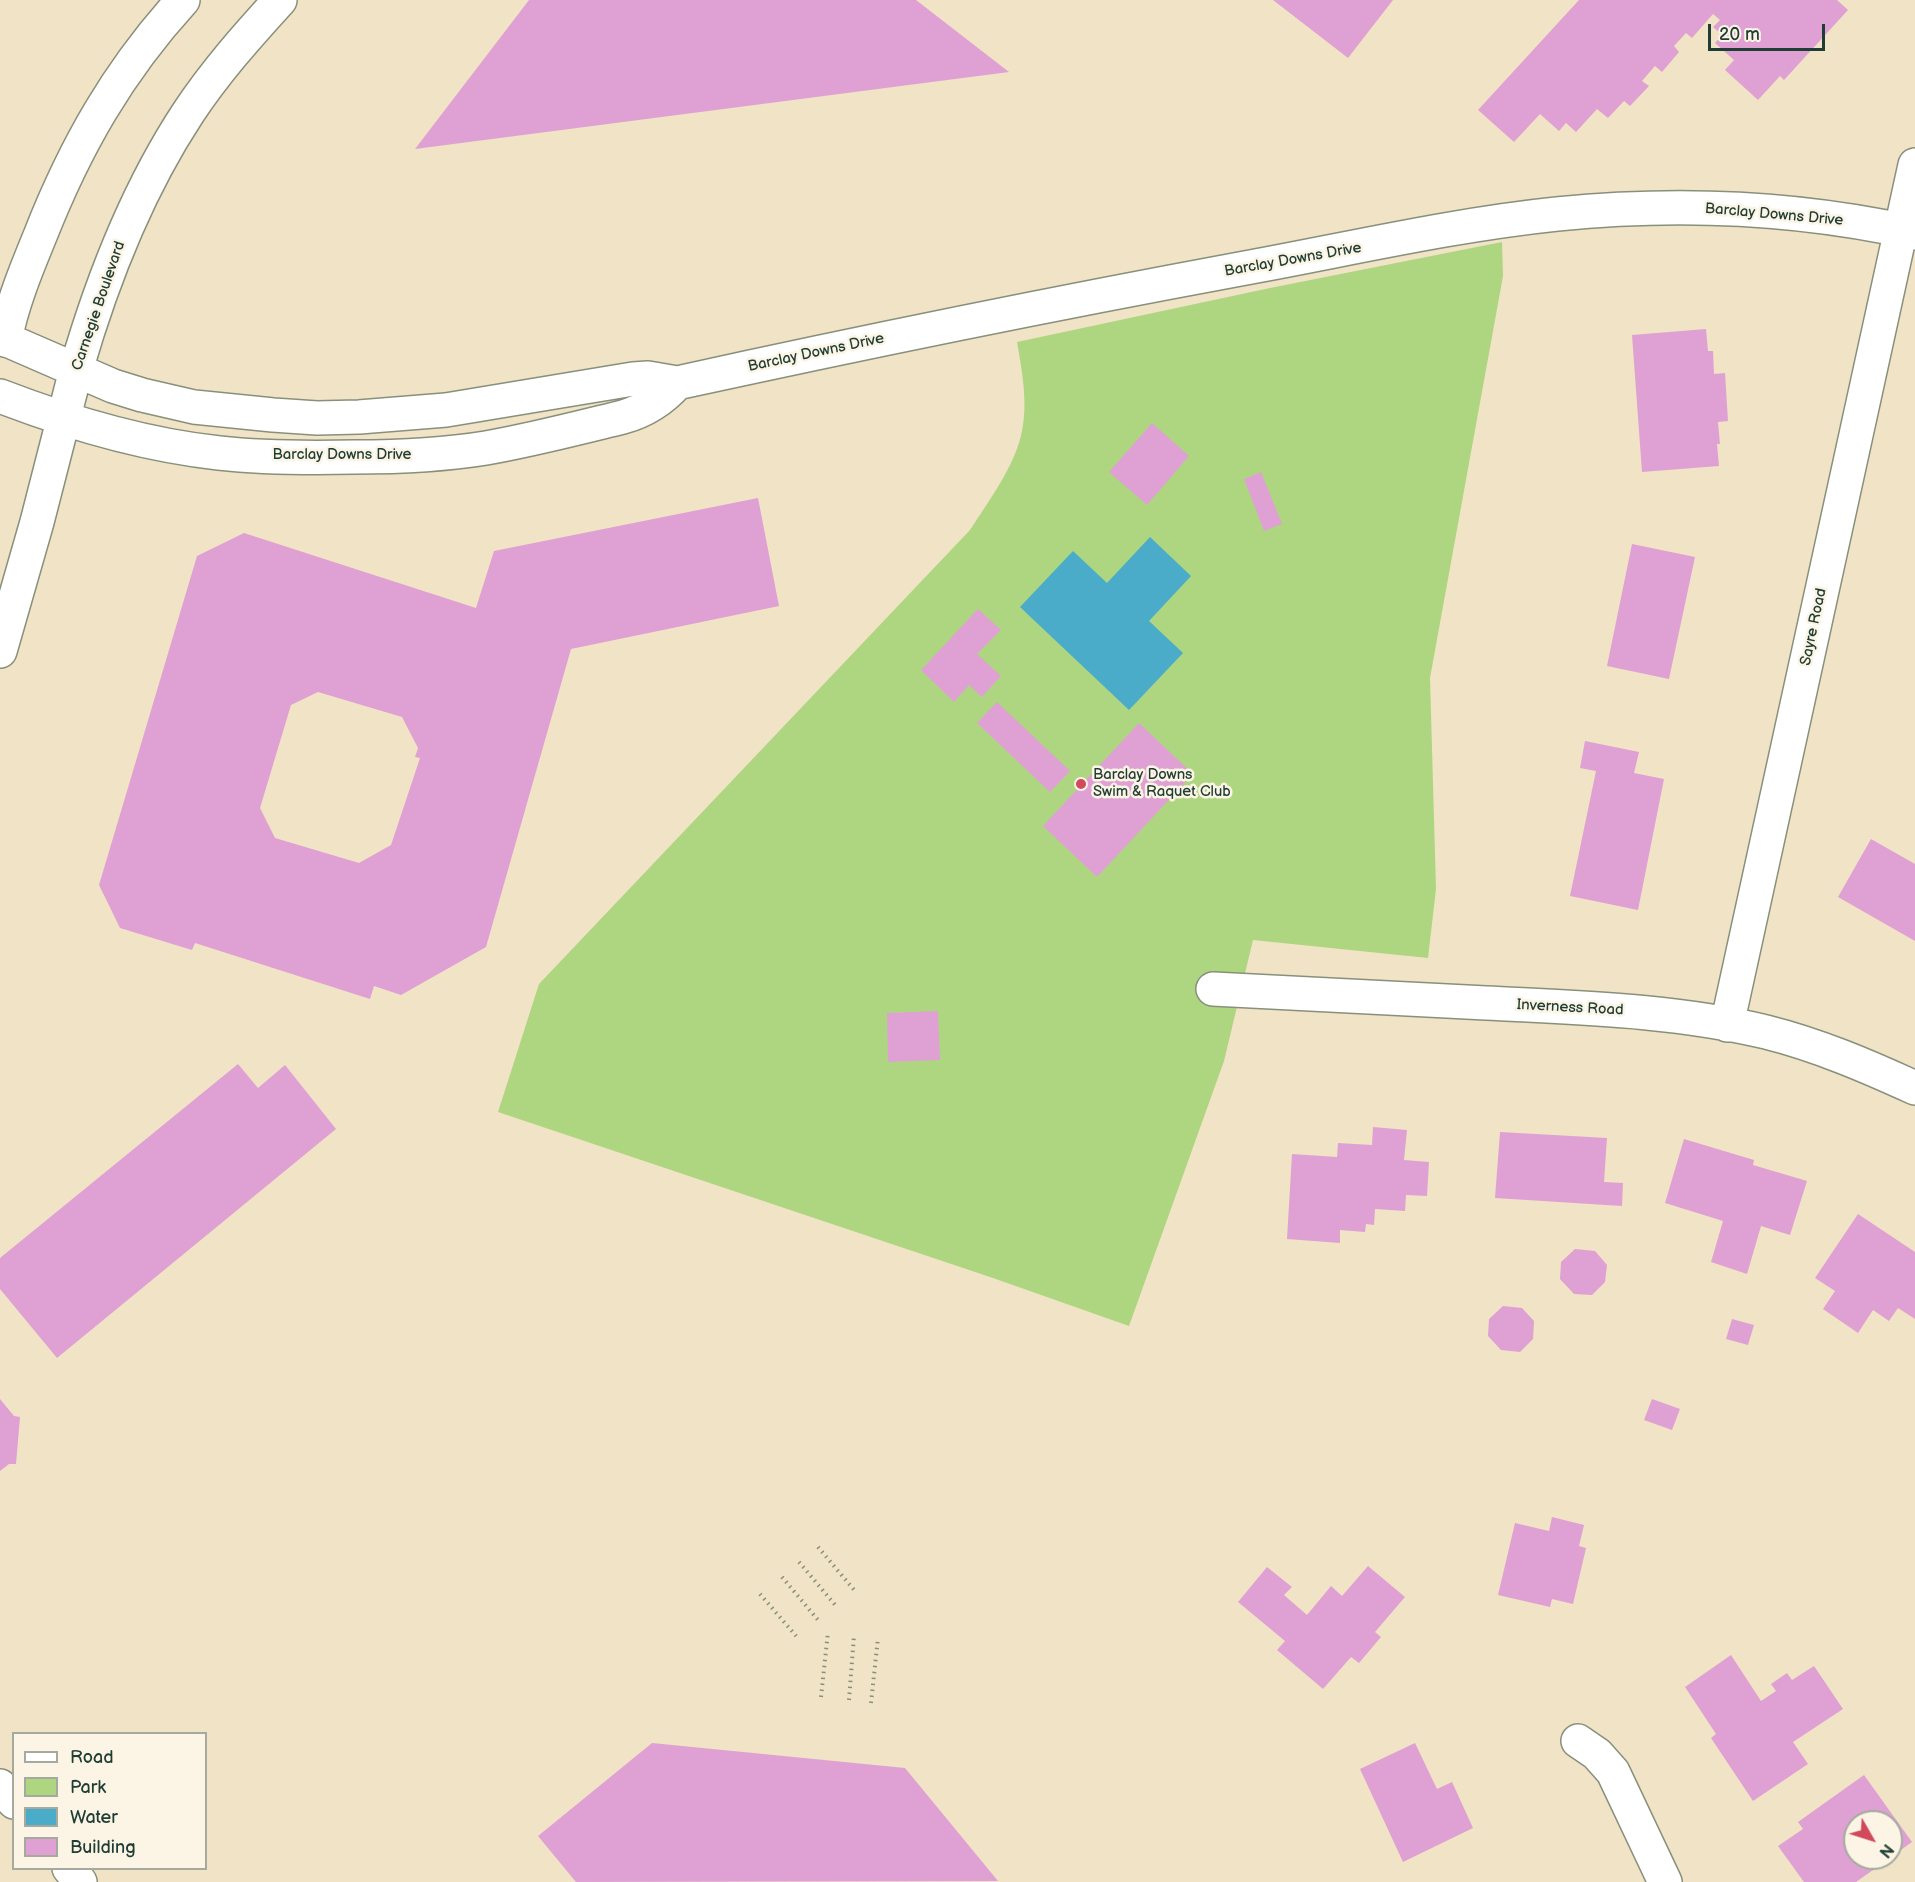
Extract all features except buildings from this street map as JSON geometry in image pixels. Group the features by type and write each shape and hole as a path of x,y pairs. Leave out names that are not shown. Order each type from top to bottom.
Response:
{"street":[{"path":"2,348 21,282 79,146 133,59 183,0"},
{"name":"Carnegie Boulevard","path":"0,651 37,522 76,370 113,257 157,166 189,111 280,0"},
{"name":"Sayre Road","path":"1727,1025 1908,232 1915,165"},
{"name":"Barclay Downs Drive","path":"2,348 76,370 113,386 194,407 317,418 446,410 633,379 648,378 677,383 1028,309 1528,218 1603,210 1707,208 1814,216 1908,232"},
{"name":"Barclay Downs Drive","path":"0,396 118,434 216,453 325,458 380,457 486,448 623,417 638,413 652,405 677,383"},
{"name":"Inverness Road","path":"1213,989 1626,1010 1727,1025 1806,1043 1915,1088"},
{"path":"1578,1742 1596,1754 1613,1772 1665,1882"},
{"path":"0,1786 12,1800"},
{"path":"70,1870 80,1882"}],"path":[{"path":"818,1547 855,1591"},
{"path":"799,1562 836,1606"},
{"path":"782,1577 818,1620"},
{"path":"760,1594 797,1637"},
{"path":"821,1697 828,1632"},
{"path":"849,1700 854,1635"},
{"path":"871,1703 878,1638"}],"green space":[{"name":"Barclay Downs Swim & Raquet Club","path":"1502,242 1503,276 1430,678 1436,889 1428,958 1253,940 1224,1061 1129,1326 498,1112 539,984 970,530 1008,469 1019,444 1024,420 1024,398 1017,342"}],"water":[{"path":"1150,537 1191,576 1149,621 1183,653 1129,710 1020,607 1073,551 1107,583"}],"place":[{"name":"Barclay Downs Swim & Raquet Club","path":"1081,784"}]}
